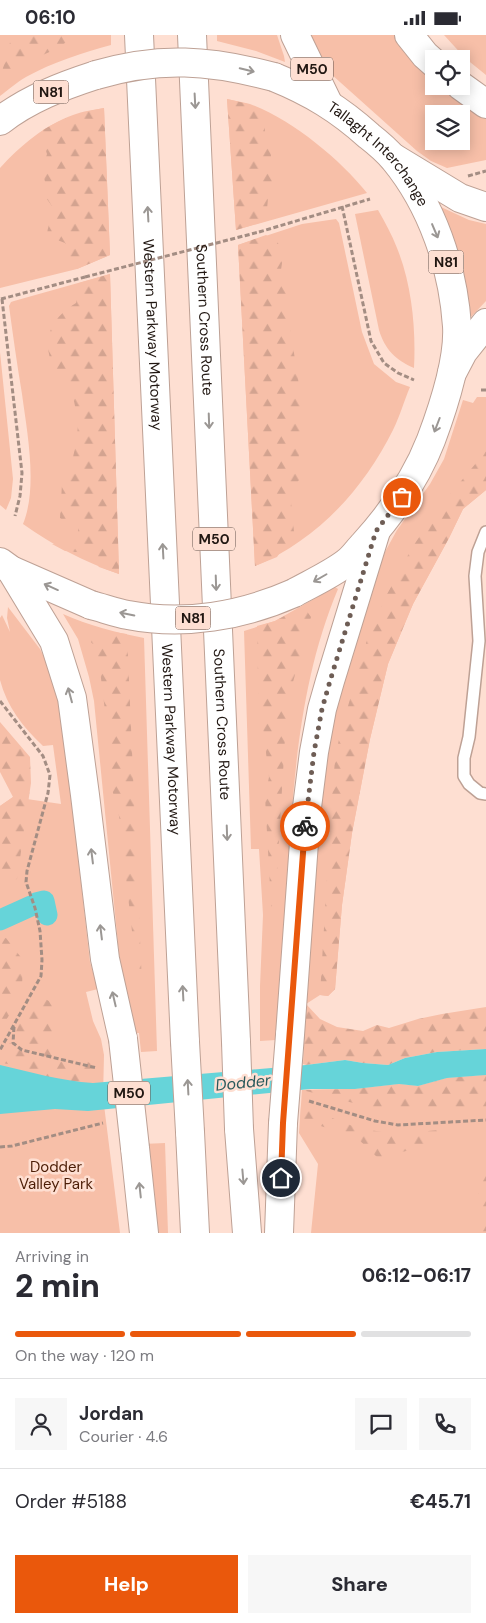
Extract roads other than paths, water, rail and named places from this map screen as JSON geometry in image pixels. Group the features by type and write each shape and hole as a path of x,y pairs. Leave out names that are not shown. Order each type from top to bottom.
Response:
{"main road":[{"name":"Western Parkway Motorway","path":"139,35 195,1233"},
{"name":"Southern Cross Route","path":"192,35 239,1129 247,1233"},
{"name":"M50","path":"295,35 328,103"},
{"path":"409,35 425,55"},
{"name":"Tallaght Interchange","path":"0,121 16,110 64,85 120,68 144,64 185,62 229,66 274,77 301,88 328,103 350,118 394,159 422,201 439,240 452,283 457,327 455,350 441,415 424,459 402,497 376,531"},
{"path":"470,93 486,105"},
{"path":"394,159 460,198 486,207"},
{"path":"450,377 463,352 486,323"},
{"path":"279,1233 283,1123 306,815 314,752 322,709 376,531"},
{"name":"N81","path":"6,566 91,605 128,615 170,620 207,617 240,612 267,605 294,593 346,563 376,531"},
{"name":"M50","path":"6,566 54,641 72,699 105,959 123,1039 144,1233"}],"lane":[{"path":"486,532 478,552 475,576 479,641 469,737 464,758 464,776 469,784 480,793 486,794"}],"water":[{"name":"Dodder","path":"486,1049 486,1075 447,1078 418,1086 399,1084 355,1089 310,1089 88,1111 55,1109 0,1114 0,1065 58,1078 93,1083 345,1060 388,1065 405,1058 437,1052"}],"waterway":[{"path":"36,903 44,901 47,915"},
{"path":"0,920 31,906"}],"park label":[{"name":"Dodder Valley Park","path":"56,1176"}]}
